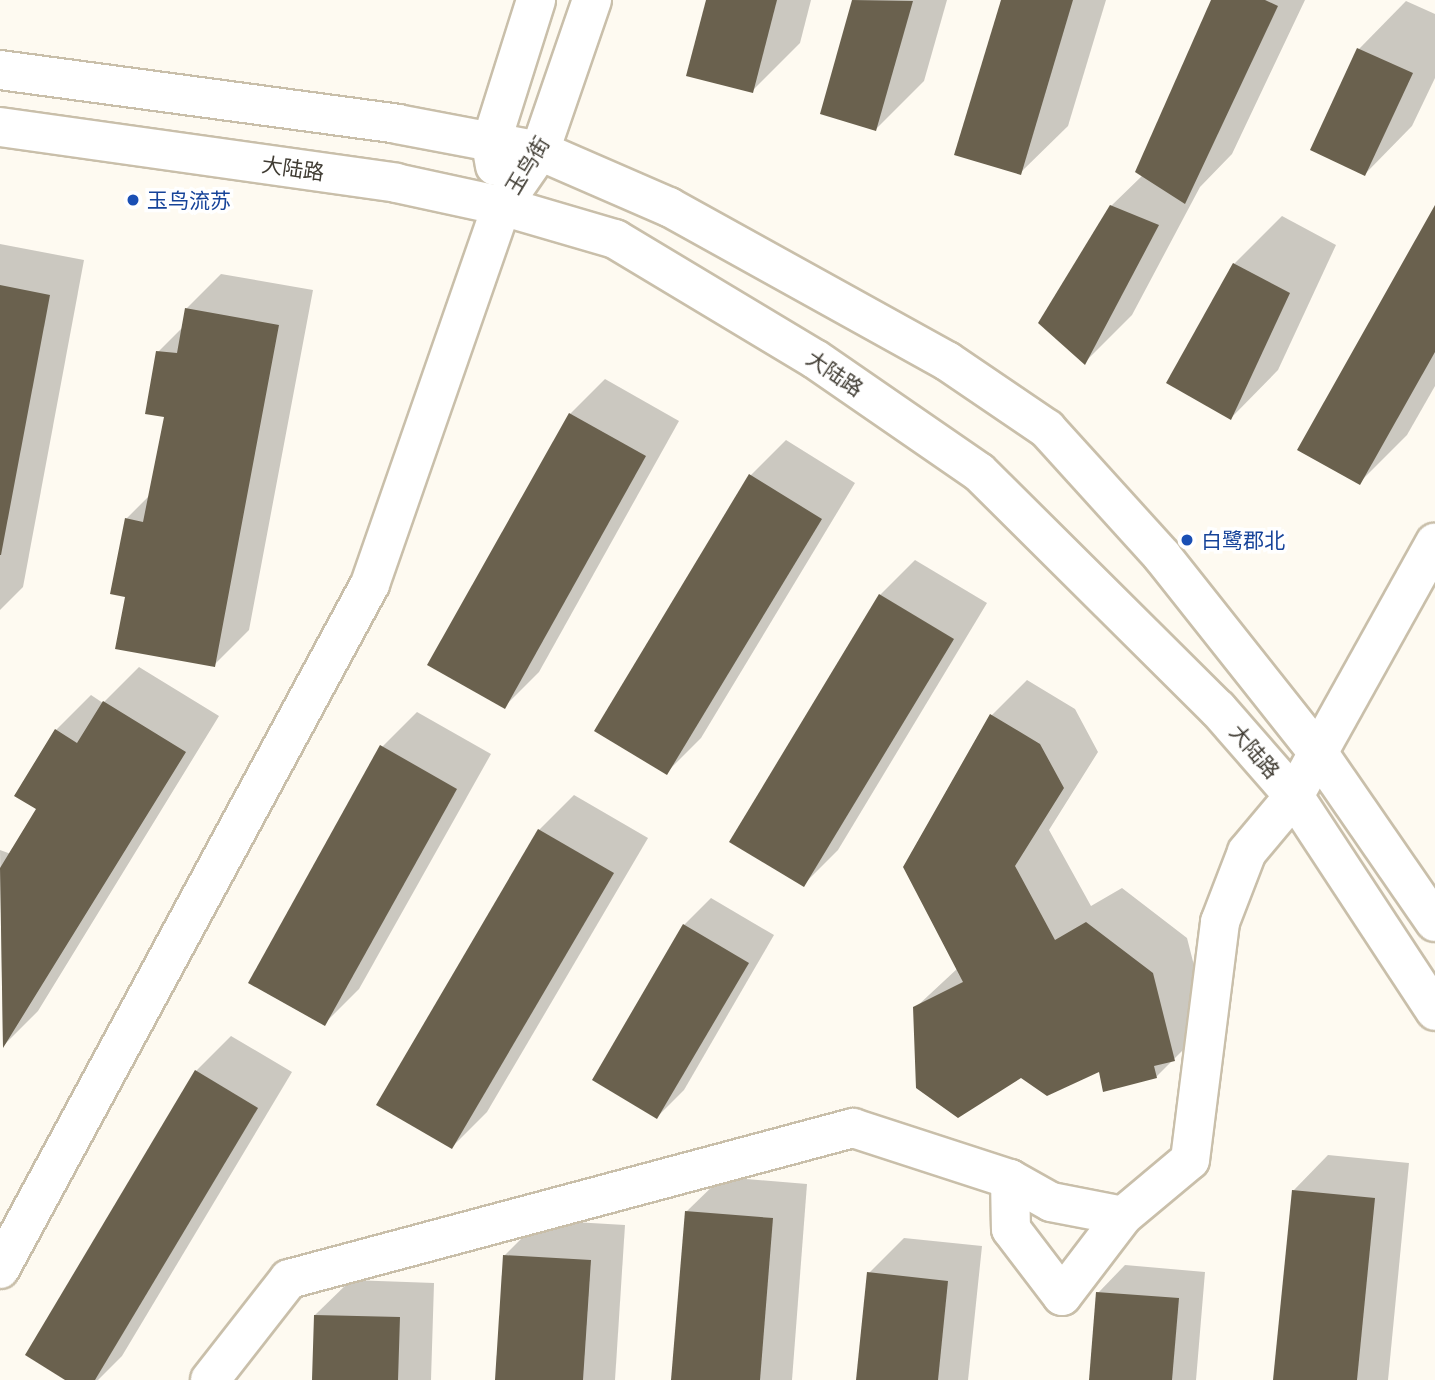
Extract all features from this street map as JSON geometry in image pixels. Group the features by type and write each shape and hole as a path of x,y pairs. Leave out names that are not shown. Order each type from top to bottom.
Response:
{"main road":[{"name":"玉鸟街","path":"502,206 491,143 536,0"},
{"name":"玉鸟街","path":"502,206 540,150 592,0"},
{"path":"0,70 397,124 540,150 669,207 947,361 1047,429 1162,556 1319,754 1435,922"},
{"name":"大陆路","path":"0,127 396,183 502,206 615,239 816,359 979,472 1218,709 1294,796 1435,1011"},
{"path":"0,1269 370,584 502,206"},
{"path":"1010,1179 1011,1229 1062,1296 1123,1216 1190,1160 1220,922 1247,852 1294,796 1435,543"},
{"path":"210,1380 289,1279 853,1128 1010,1179 1051,1202 1123,1216"}],"building":[{"path":"706,0 777,0 753,93 686,76"},
{"path":"852,0 913,1 876,131 820,114"},
{"path":"1001,0 1073,0 1021,175 954,155"},
{"path":"1211,0 1265,0 1278,6 1185,204 1135,172"},
{"path":"1357,48 1413,73 1365,176 1310,150"},
{"path":"1110,205 1159,225 1085,365 1038,323"},
{"path":"1435,205 1435,352 1360,485 1297,450"},
{"path":"1233,263 1290,293 1231,420 1166,383"},
{"path":"0,285 50,295 1,555 0,555"},
{"path":"185,308 279,325 215,667 115,649 125,597 110,594 125,518 143,522 164,417 145,414 156,351 177,353"},
{"path":"569,413 646,456 505,709 427,665"},
{"path":"749,474 822,519 667,775 594,731"},
{"path":"879,594 954,639 804,887 729,842"},
{"path":"103,701 186,752 3,1048 0,868 36,809 14,796 55,729 77,743"},
{"path":"990,714 1040,744 1064,788 1015,866 1055,940 1086,922 1153,973 1175,1061 1154,1066 1157,1078 1103,1092 1099,1072 1047,1096 1021,1078 958,1118 916,1088 913,1007 963,982 903,867"},
{"path":"380,745 457,789 325,1026 248,983"},
{"path":"538,829 614,873 452,1149 376,1105"},
{"path":"683,924 749,963 657,1119 592,1080"},
{"path":"195,1070 258,1108 95,1380 65,1380 25,1355"},
{"path":"1292,1190 1375,1198 1357,1380 1273,1380"},
{"path":"685,1211 773,1218 760,1380 671,1380"},
{"path":"503,1255 591,1260 583,1380 495,1380"},
{"path":"867,1272 948,1281 938,1380 856,1380"},
{"path":"1096,1292 1179,1298 1172,1380 1089,1380"},
{"path":"314,1315 400,1317 398,1380 312,1380"}],"place":[{"name":"玉鸟流苏","path":"133,200"},
{"name":"白鹭郡北","path":"1187,540"}]}
